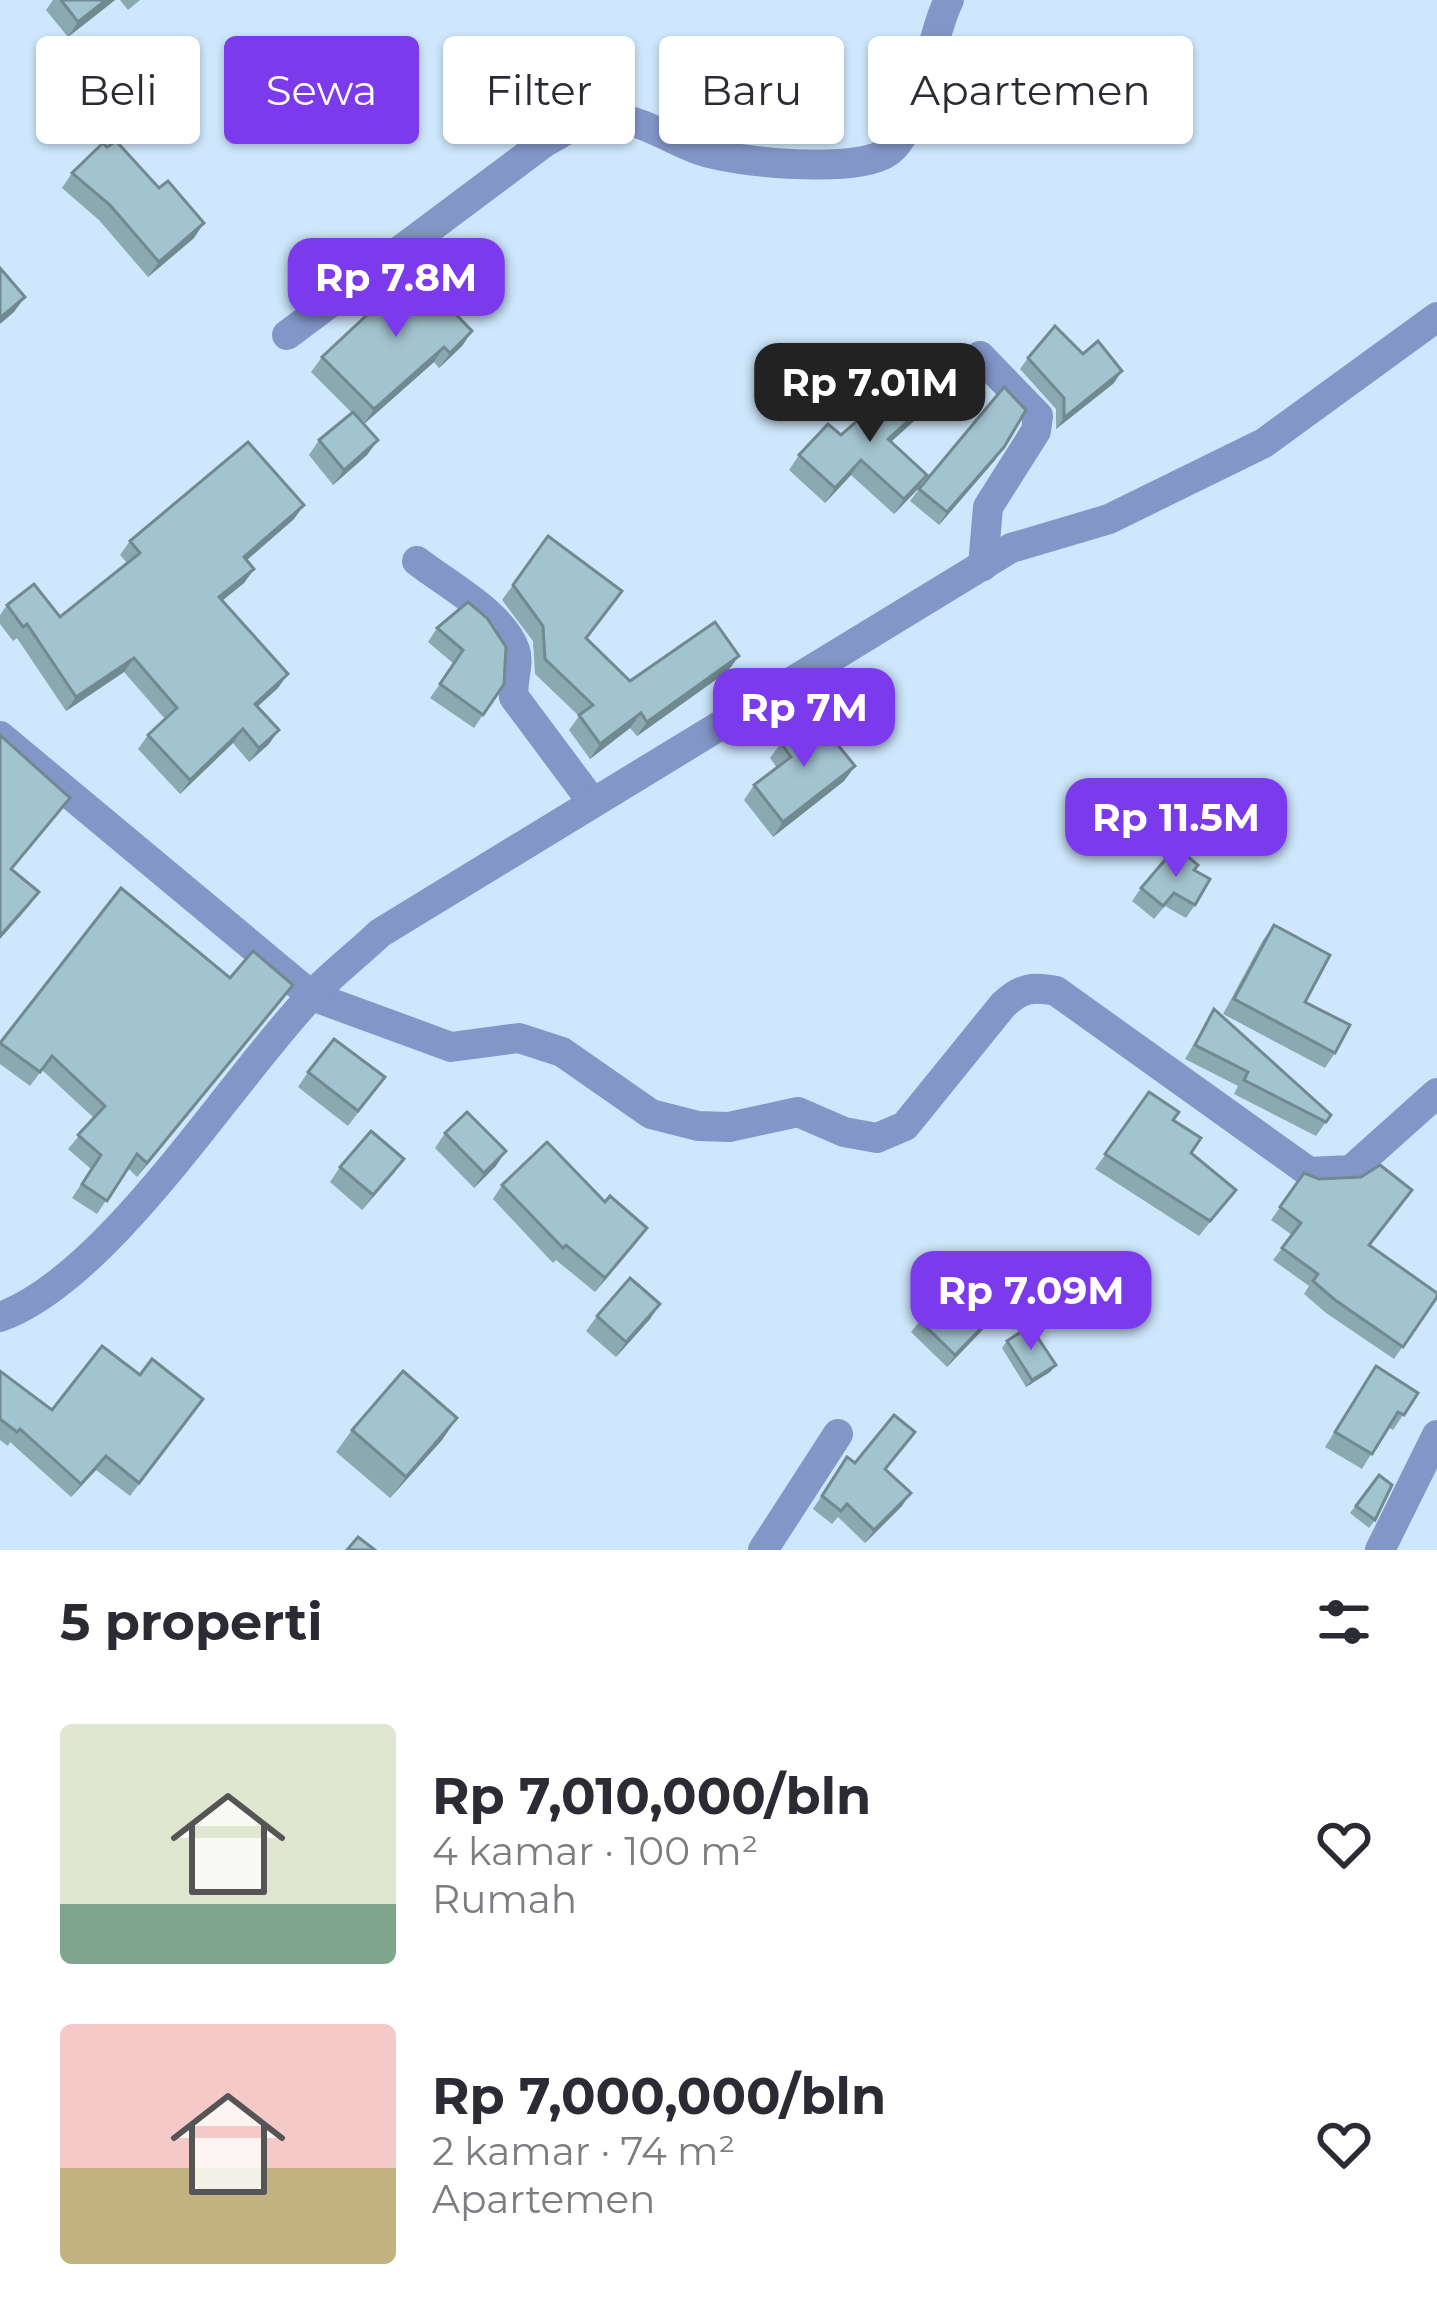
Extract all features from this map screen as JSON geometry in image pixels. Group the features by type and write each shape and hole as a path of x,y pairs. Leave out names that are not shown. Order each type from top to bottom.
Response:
{"street":[{"path":"287,335 545,142 593,118 626,121 702,151 788,162 849,164 888,152 908,124 949,0"},
{"path":"0,1317 52,1285 95,1249 312,996 380,933 1011,548 1109,519 1264,443 1437,317"},
{"path":"980,356 1038,416 1036,430 988,507 982,566"},
{"path":"418,561 494,621 509,640 517,658 514,697 593,803"},
{"path":"0,736 312,996 451,1047 520,1037 562,1052 651,1114 698,1126 730,1126 798,1112 844,1132 892,1135 1003,1005 1036,986 1056,991 1309,1172 1333,1175 1352,1170 1437,1094"},
{"path":"763,1550 838,1435"},
{"path":"1380,1550 1437,1436"}],"building":[{"path":"61,0 106,0 78,22"},
{"path":"102,144 119,144 159,188 168,181 204,223 159,262 110,205 72,173"},
{"path":"0,268 25,297 0,318"},
{"path":"414,271 472,331 450,353 444,347 374,409 322,357"},
{"path":"1055,326 1083,354 1098,341 1122,371 1064,418 1064,398 1028,358"},
{"path":"902,381 925,406 888,439 927,475 904,499 861,460 835,488 799,455 828,424 841,435"},
{"path":"1004,387 1026,410 1004,447 947,512 919,489"},
{"path":"353,412 378,440 344,470 319,440"},
{"path":"248,442 304,505 244,557 254,569 219,597 288,674 255,704 279,730 259,748 243,729 190,780 148,735 177,708 134,658 76,697 27,624 23,627 7,605 34,584 60,617 140,553 130,541"},
{"path":"548,536 622,591 586,638 630,681 715,622 739,656 647,722 641,713 600,744 579,715 593,705 545,659 543,626 513,585"},
{"path":"468,602 487,618 506,647 504,684 483,715 440,684 463,650 437,628"},
{"path":"815,717 855,766 783,822 754,785 791,757 781,743"},
{"path":"0,735 70,798 11,869 39,892 0,936"},
{"path":"1176,847 1198,865 1194,870 1210,879 1195,905 1174,893 1163,906 1141,888"},
{"path":"121,888 230,978 253,951 293,985 147,1163 137,1154 107,1201 82,1184 101,1155 78,1135 105,1106 52,1056 40,1072 0,1043"},
{"path":"1274,925 1330,955 1305,1002 1350,1025 1335,1053 1234,999"},
{"path":"1214,1009 1331,1115 1326,1122 1244,1080 1248,1072 1195,1045"},
{"path":"334,1039 385,1077 358,1111 308,1072"},
{"path":"1149,1092 1179,1112 1173,1120 1201,1138 1191,1153 1236,1190 1210,1221 1105,1154"},
{"path":"467,1112 506,1151 484,1173 445,1133"},
{"path":"371,1131 404,1159 373,1195 340,1167"},
{"path":"547,1142 605,1202 610,1196 647,1228 605,1278 566,1245 563,1248 502,1185"},
{"path":"1380,1165 1412,1190 1369,1245 1437,1293 1403,1347 1335,1300 1313,1281 1318,1274 1282,1248 1301,1223 1280,1207 1304,1173 1319,1179 1361,1177"},
{"path":"959,1271 999,1310 955,1355 919,1320"},
{"path":"630,1278 660,1304 626,1342 597,1316"},
{"path":"1030,1326 1056,1365 1032,1380 1007,1341"},
{"path":"102,1346 140,1375 152,1359 203,1399 139,1483 106,1456 81,1484 20,1429 17,1432 0,1419 0,1371 52,1410"},
{"path":"1376,1366 1418,1393 1404,1415 1398,1412 1372,1454 1335,1432"},
{"path":"403,1371 457,1418 406,1477 352,1430"},
{"path":"894,1415 915,1432 885,1469 911,1493 874,1530 847,1504 841,1511 822,1496 847,1457 855,1463"},
{"path":"1379,1475 1392,1485 1375,1520 1356,1506"},
{"path":"358,1537 375,1550 347,1550"}]}
